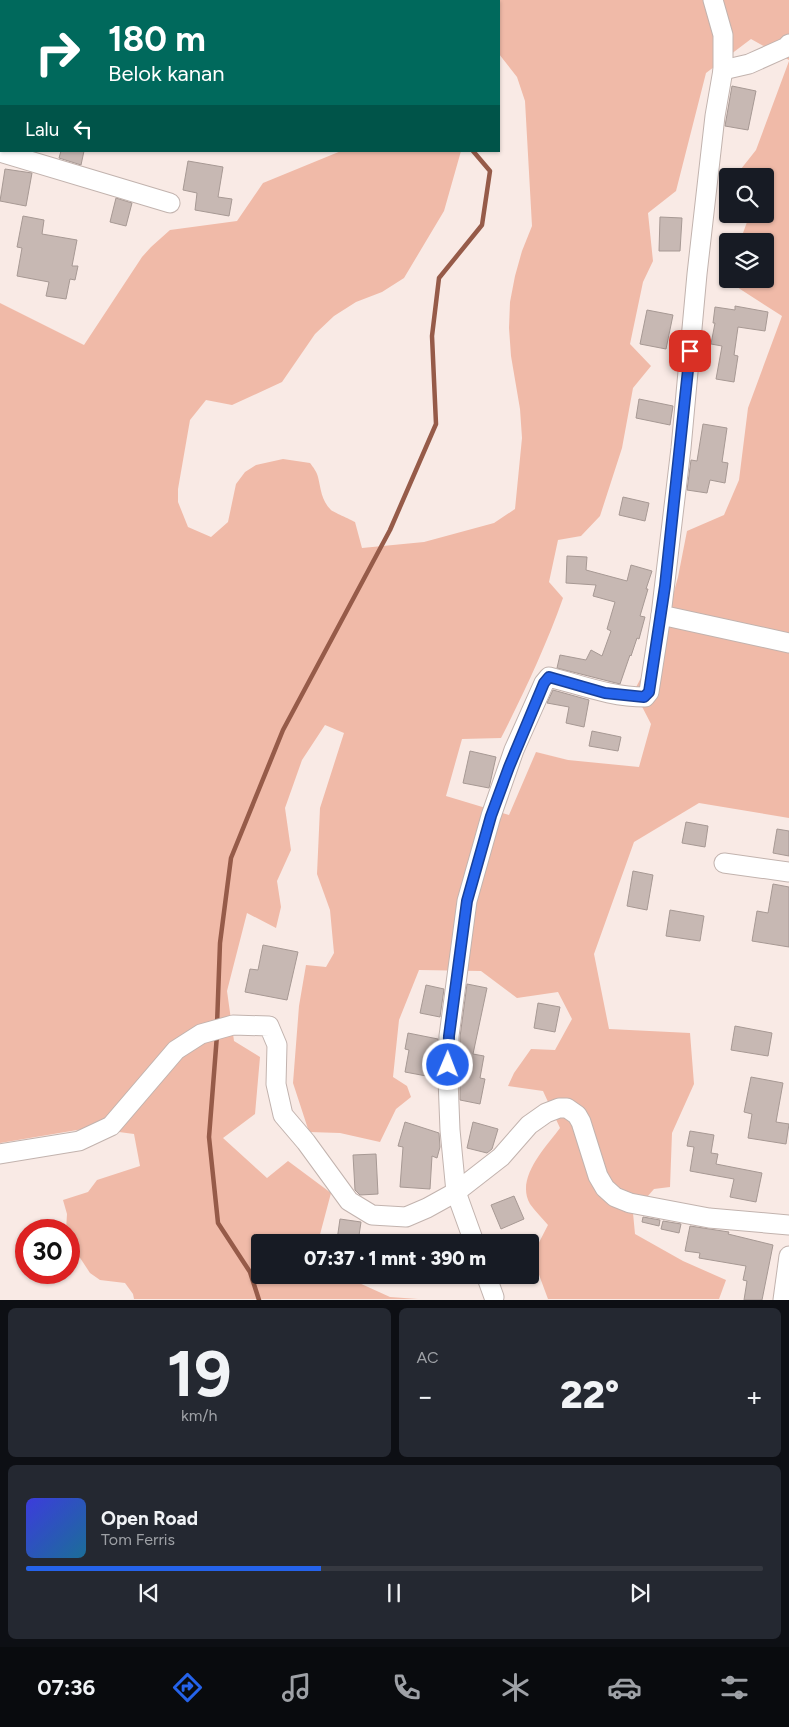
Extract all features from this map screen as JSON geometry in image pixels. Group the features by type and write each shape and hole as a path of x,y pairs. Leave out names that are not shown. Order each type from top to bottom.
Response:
{"street":[{"path":"471,1234 456,1192 450,1130 449,1036 467,901 491,816 514,750 544,683 549,677 605,693 644,697 649,692 662,615 681,448 697,274 715,116 723,70 723,35 714,0"},
{"path":"723,70 749,64 787,47 789,44"},
{"path":"0,152 170,203"},
{"path":"662,615 789,643"},
{"path":"724,863 789,872"},
{"path":"0,1154 79,1141 111,1126 176,1050 201,1034 233,1025 269,1026 277,1045 276,1084 283,1115 306,1142 349,1201 372,1215 406,1217 427,1208 456,1192 501,1157 529,1125 546,1113 559,1108 567,1108 577,1115 581,1122 598,1176 615,1198 630,1203 709,1218 789,1225"},
{"path":"784,1300 789,1256"},
{"path":"489,1284 494,1297"}],"shaded area":[{"path":"500,0 789,0 789,60 751,39 706,73 676,191 648,213 653,261 643,282 630,344 651,366 633,388 622,448 600,516 581,536 558,540 549,582 563,598 542,652 501,738 462,739 446,796 509,815 536,752 568,760 639,767 651,724 634,691 660,642 678,577 687,531 724,515 739,480 748,408 782,316 739,288 774,288 774,233 743,233 747,223 774,223 774,168 742,168 756,150 789,61 789,818 699,803 634,842 594,954 609,1029 690,1033 694,1084 672,1133 670,1187 654,1189 633,1213 635,1234 683,1261 726,1280 719,1299 548,1299 539,1275 539,1242 548,1225 530,1204 526,1194 526,1184 534,1163 560,1128 543,1091 508,1086 514,1073 531,1049 555,1050 572,1019 558,992 517,998 481,971 419,970 399,1020 393,1077 407,1086 411,1097 396,1109 380,1142 340,1133 309,1132 293,1083 299,1006 306,965 326,967 334,953 330,910 317,874 320,808 344,733 325,725 302,760 285,808 291,850 277,881 281,907 276,928 247,913 227,991 234,1041 260,1057 255,1114 223,1138 267,1178 288,1161 331,1193 320,1234 251,1234 251,1284 361,1284 390,1297 418,1299 134,1299 133,1294 125,1283 100,1280 90,1273 80,1258 80,1219 67,1219 63,1200 88,1192 97,1180 140,1166 134,1134 89,1128 0,1143 0,303 84,345 142,257 170,230 237,221 263,183 339,152 461,152 444,211 404,278 382,292 356,302 334,316 315,334 282,382 232,405 206,400 190,420 178,489 178,502 188,527 211,537 228,522 236,484 245,472 256,465 283,459 310,463 317,473 322,494 328,506 332,511 355,522 362,548 424,542 494,523 515,509 522,438 520,409 511,356 510,302 522,251 532,226 525,101 517,77 500,55"}],"building":[{"path":"732,86 756,91 748,130 725,126"},
{"path":"61,152 84,152 81,165 59,158"},
{"path":"188,161 223,167 218,197 232,199 229,216 195,210 197,193 183,190"},
{"path":"5,169 32,173 26,206 0,201"},
{"path":"116,198 132,203 126,226 110,222"},
{"path":"23,216 44,220 42,234 77,240 72,266 78,266 75,280 70,279 66,299 46,296 49,282 17,276 22,248 17,247"},
{"path":"660,217 682,218 680,251 659,251"},
{"path":"735,306 768,312 765,331 738,327 734,355 738,356 734,382 716,379 722,346 711,344 715,323 713,323 715,307 735,310"},
{"path":"647,310 673,315 666,349 640,344"},
{"path":"639,399 673,406 670,425 636,418"},
{"path":"703,424 727,428 722,462 728,463 725,483 710,480 707,493 687,490 691,460 697,461"},
{"path":"623,497 649,503 645,521 619,515"},
{"path":"567,556 587,557 586,570 627,581 631,565 652,571 640,616 645,617 639,639 637,638 620,684 557,668 560,655 586,660 591,650 602,656 611,631 607,629 615,602 593,596 596,585 566,583"},
{"path":"553,690 589,700 584,727 566,723 569,707 547,703"},
{"path":"592,731 621,737 618,751 589,746"},
{"path":"470,751 496,757 489,788 463,783"},
{"path":"686,822 708,826 705,847 682,843"},
{"path":"777,829 789,831 789,856 773,853"},
{"path":"633,871 653,875 647,910 627,906"},
{"path":"773,884 789,887 789,947 752,941 757,911 768,913"},
{"path":"670,910 704,916 700,941 666,936"},
{"path":"263,945 298,952 287,1000 245,992 250,969 258,970"},
{"path":"467,984 487,988 473,1054 484,1056 480,1078 485,1079 480,1104 460,1100 460,1037"},
{"path":"426,985 444,989 440,1017 420,1013"},
{"path":"538,1003 560,1007 555,1032 534,1028"},
{"path":"735,1026 772,1033 768,1056 731,1050"},
{"path":"408,1033 438,1039 437,1078 405,1072 409,1050 405,1049"},
{"path":"751,1077 783,1083 776,1122 789,1124 786,1144 748,1138 752,1114 744,1112"},
{"path":"405,1122 439,1133 440,1147 437,1158 432,1156 430,1189 400,1187 403,1147 398,1146"},
{"path":"473,1122 498,1129 492,1149 487,1153 467,1148"},
{"path":"690,1131 714,1135 711,1153 718,1154 716,1164 762,1173 756,1202 730,1197 734,1179 690,1171 694,1147 687,1146"},
{"path":"376,1154 378,1194 360,1195 355,1190 353,1155"},
{"path":"514,1196 524,1219 501,1229 491,1205"},
{"path":"643,1217 660,1220 659,1226 642,1222"},
{"path":"340,1219 361,1222 359,1234 338,1234"},
{"path":"663,1221 681,1224 679,1233 661,1229"},
{"path":"690,1226 729,1232 728,1234 773,1245 762,1300 744,1300 747,1281 743,1280 746,1266 699,1258 700,1253 685,1251"}],"waterway":[{"path":"217,1025 220,943 231,858 283,730 390,530 436,424 432,336 439,278 482,225 490,171 474,152"},
{"path":"217,1035 209,1137 218,1223 250,1272 259,1300"}],"route":[{"path":"448,1065 449,1036 467,901 491,816 514,750 544,683 549,677 605,693 644,697 649,692 662,615 690,351"}]}
